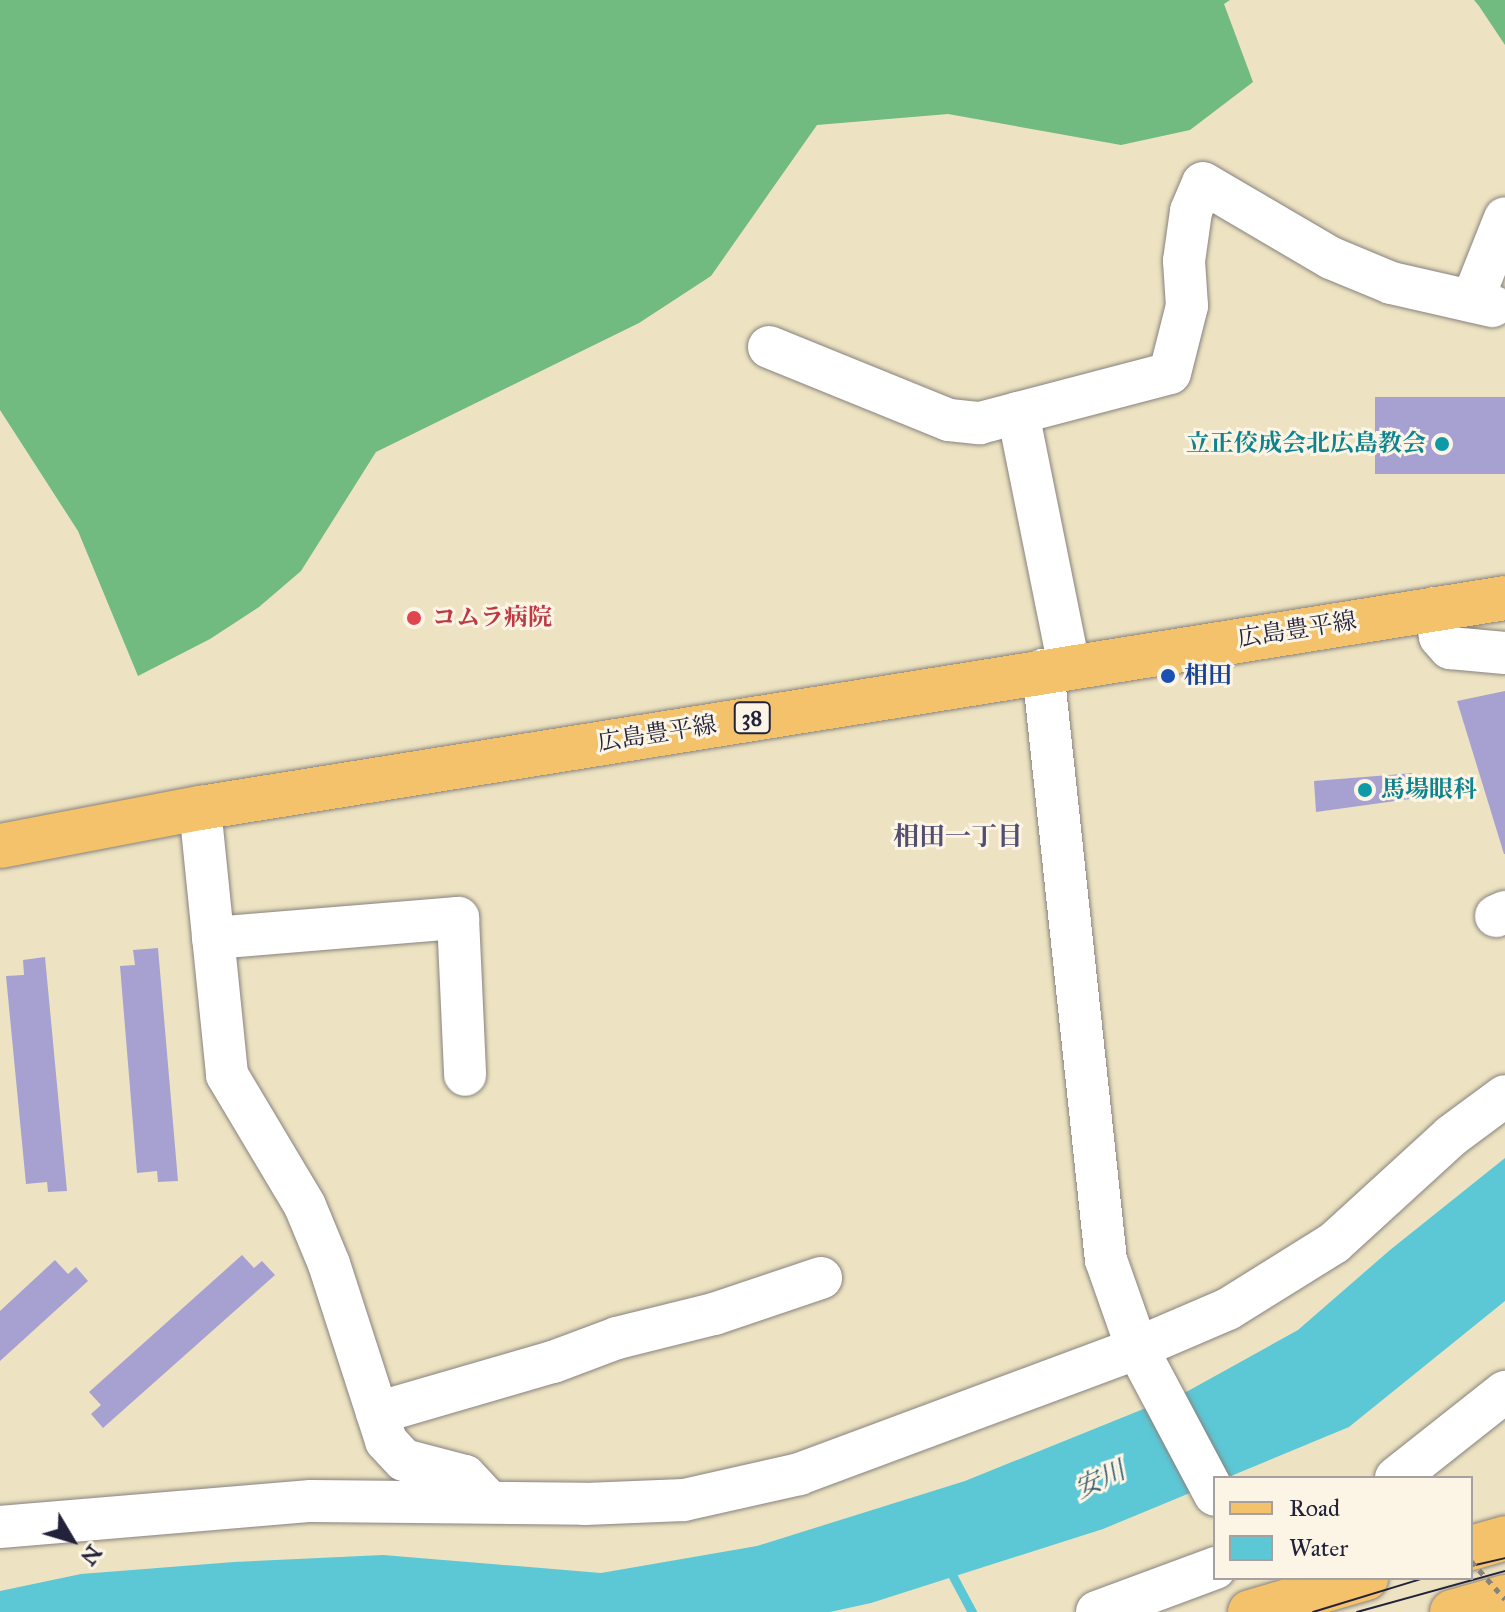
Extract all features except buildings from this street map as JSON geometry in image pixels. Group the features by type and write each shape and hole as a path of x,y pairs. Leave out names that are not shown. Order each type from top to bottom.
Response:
{"main road":[{"name":"広島豊平線","path":"0,846 200,808 1505,598"},
{"path":"1473,1547 1505,1538"},
{"path":"1250,1612 1359,1580"},
{"path":"1452,1612 1505,1598"}],"street":[{"path":"769,347 949,420 980,423 1170,373 1187,306 1184,261 1191,211 1203,183 1331,258 1391,283 1482,303 1505,218"},
{"path":"1018,413 1056,669 1106,1260 1137,1348 1213,1491"},
{"path":"1435,608 1440,637 1450,648 1505,653"},
{"path":"200,808 227,1075 305,1206 329,1264 386,1441 404,1460 465,1476 489,1502"},
{"path":"213,938 458,918 465,1075"},
{"path":"0,1527 311,1501 684,1500 799,1474 1137,1348 1228,1309 1334,1243 1451,1136 1505,1096"},
{"path":"377,1413 553,1362 617,1338 714,1314 821,1278"},
{"path":"1399,1476 1505,1392"},
{"path":"1097,1612 1213,1569"}],"path":[{"path":"1473,1563 1505,1598"}],"green space":[{"path":"0,0 1230,0 1224,4 1253,82 1190,130 1121,145 948,114 817,125 711,276 639,323 376,452 301,571 259,607 210,639 138,676 78,531 0,410"},
{"path":"1474,0 1505,0 1505,45 1479,6"}],"water":[{"name":"安川","path":"1505,1158 1505,1301 1349,1427 1231,1476 1213,1476 1213,1483 1103,1529 871,1603 830,1612 0,1612 0,1591 81,1574 383,1555 601,1573 757,1546 965,1481 1188,1391 1298,1330 1390,1250"}],"waterway":[{"path":"949,1569 972,1612"}],"tram line":[{"path":"1473,1566 1505,1558"},
{"path":"1473,1580 1505,1571"},
{"path":"1313,1612 1417,1580"},
{"path":"1357,1612 1473,1580"}],"place":[{"name":"立正佼成会北広島教会","path":"1442,444"},
{"name":"コムラ病院","path":"414,618"},
{"name":"相田","path":"1168,676"},
{"name":"馬場眼科","path":"1365,790"}],"district":[{"name":"相田一丁目","path":"958,837"}]}
